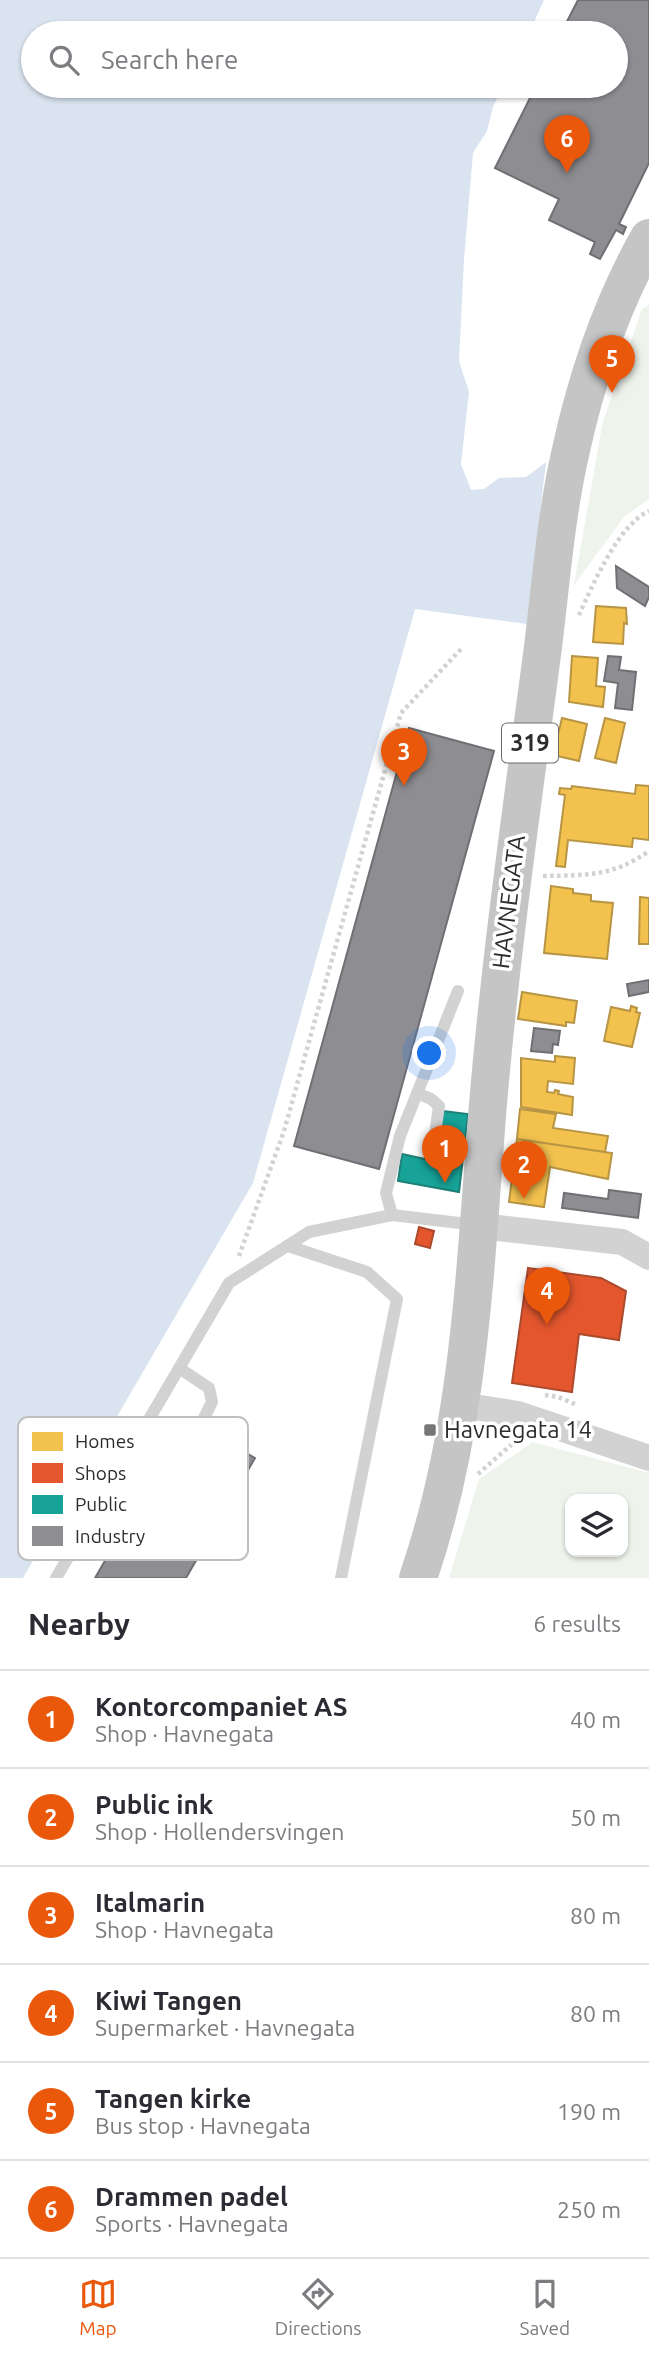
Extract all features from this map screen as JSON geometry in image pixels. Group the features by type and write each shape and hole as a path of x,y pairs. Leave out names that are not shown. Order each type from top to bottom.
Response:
{"main road":[{"name":"HAVNEGATA","path":"418,1578 441,1500 461,1405 480,1226 501,973 570,452 580,411 615,310 647,244"}],"street":[{"path":"480,1226 622,1242 649,1256"},
{"path":"461,1405 519,1414 649,1458"}],"lane":[{"path":"392,1215 386,1193 400,1136 458,991"},
{"path":"417,1093 439,1106 433,1141"},
{"path":"150,1417 229,1283 309,1232 392,1215 480,1226"},
{"path":"288,1246 367,1272 397,1299 341,1578"},
{"path":"179,1368 209,1388 212,1402 204,1417"},
{"path":"56,1578 67,1560"}],"path":[{"path":"546,624 575,624 609,555 626,531 649,511"},
{"path":"229,1283 284,1131 401,713 463,647"},
{"path":"538,876 595,875 630,864 649,851"},
{"path":"470,1481 524,1432"}],"shaded area":[{"path":"0,0 544,0 534,21 21,21 21,98 497,98 487,131 473,153 459,361 469,392 461,464 471,490 484,489 499,478 526,477 546,462 527,624 415,609 253,1183 117,1417 18,1417 18,1560 33,1560 23,1578 0,1578"},
{"path":"649,305 649,499 624,517 574,585 603,421 642,309"},
{"path":"533,1442 649,1473 649,1578 449,1578 479,1479"}],"building: Homes":[{"path":"596,606 626,608 627,624 624,623 623,644 593,642"},
{"path":"572,656 598,658 596,686 605,687 603,707 569,702"},
{"path":"562,718 587,724 579,761 553,755"},
{"path":"605,718 625,723 616,763 595,758"},
{"path":"636,785 649,786 649,840 633,838 632,847 568,840 565,867 556,866 565,795 559,794 560,788 571,789 572,786 635,794"},
{"path":"551,886 591,895 591,901 613,903 607,959 544,953"},
{"path":"640,897 649,898 649,944 639,944"},
{"path":"522,992 577,1001 574,1023 566,1022 566,1026 518,1019"},
{"path":"631,1006 637,1008 636,1012 640,1013 632,1047 604,1041 611,1007 630,1011"},
{"path":"555,1056 575,1058 573,1084 548,1081 547,1092 554,1093 555,1090 559,1091 558,1094 573,1097 572,1115 521,1107 521,1058 555,1062"},
{"path":"520,1109 556,1114 553,1128 608,1136 605,1152 517,1139"},
{"path":"517,1139 612,1153 608,1179 550,1167 544,1207 509,1202"}],"building: Shops":[{"path":"419,1227 434,1231 430,1248 415,1244"},
{"path":"528,1268 601,1278 626,1291 619,1340 579,1334 572,1392 512,1383"}],"building: Public":[{"path":"443,1111 468,1114 459,1192 398,1181 402,1154 425,1159 428,1140 440,1142"}],"building: Industry":[{"path":"578,0 649,0 649,163 619,224 626,227 623,234 616,230 600,259 590,254 595,242 549,220 559,199 495,168 530,98 628,98 628,21 567,21"},
{"path":"616,566 649,587 645,606 617,588"},
{"path":"608,656 621,657 619,670 636,672 632,710 615,708 618,683 604,681"},
{"path":"409,728 494,751 379,1169 294,1146"},
{"path":"649,980 649,992 629,996 627,984"},
{"path":"534,1028 560,1031 558,1045 553,1044 552,1053 531,1051"},
{"path":"609,1190 641,1194 638,1218 562,1208 564,1193 608,1199"},
{"path":"248,1454 255,1458 248,1470"},
{"path":"105,1560 196,1560 186,1578 95,1578"}],"place":[{"name":"Drammen padel","path":"567,173"},
{"name":"Tangen kirke","path":"612,393"},
{"name":"Italmarin","path":"404,786"},
{"name":"Kontorcompaniet AS","path":"445,1183"},
{"name":"Public ink","path":"524,1199"},
{"name":"Kiwi Tangen","path":"547,1325"},
{"name":"Havnegata 14","path":"430,1430"}]}
